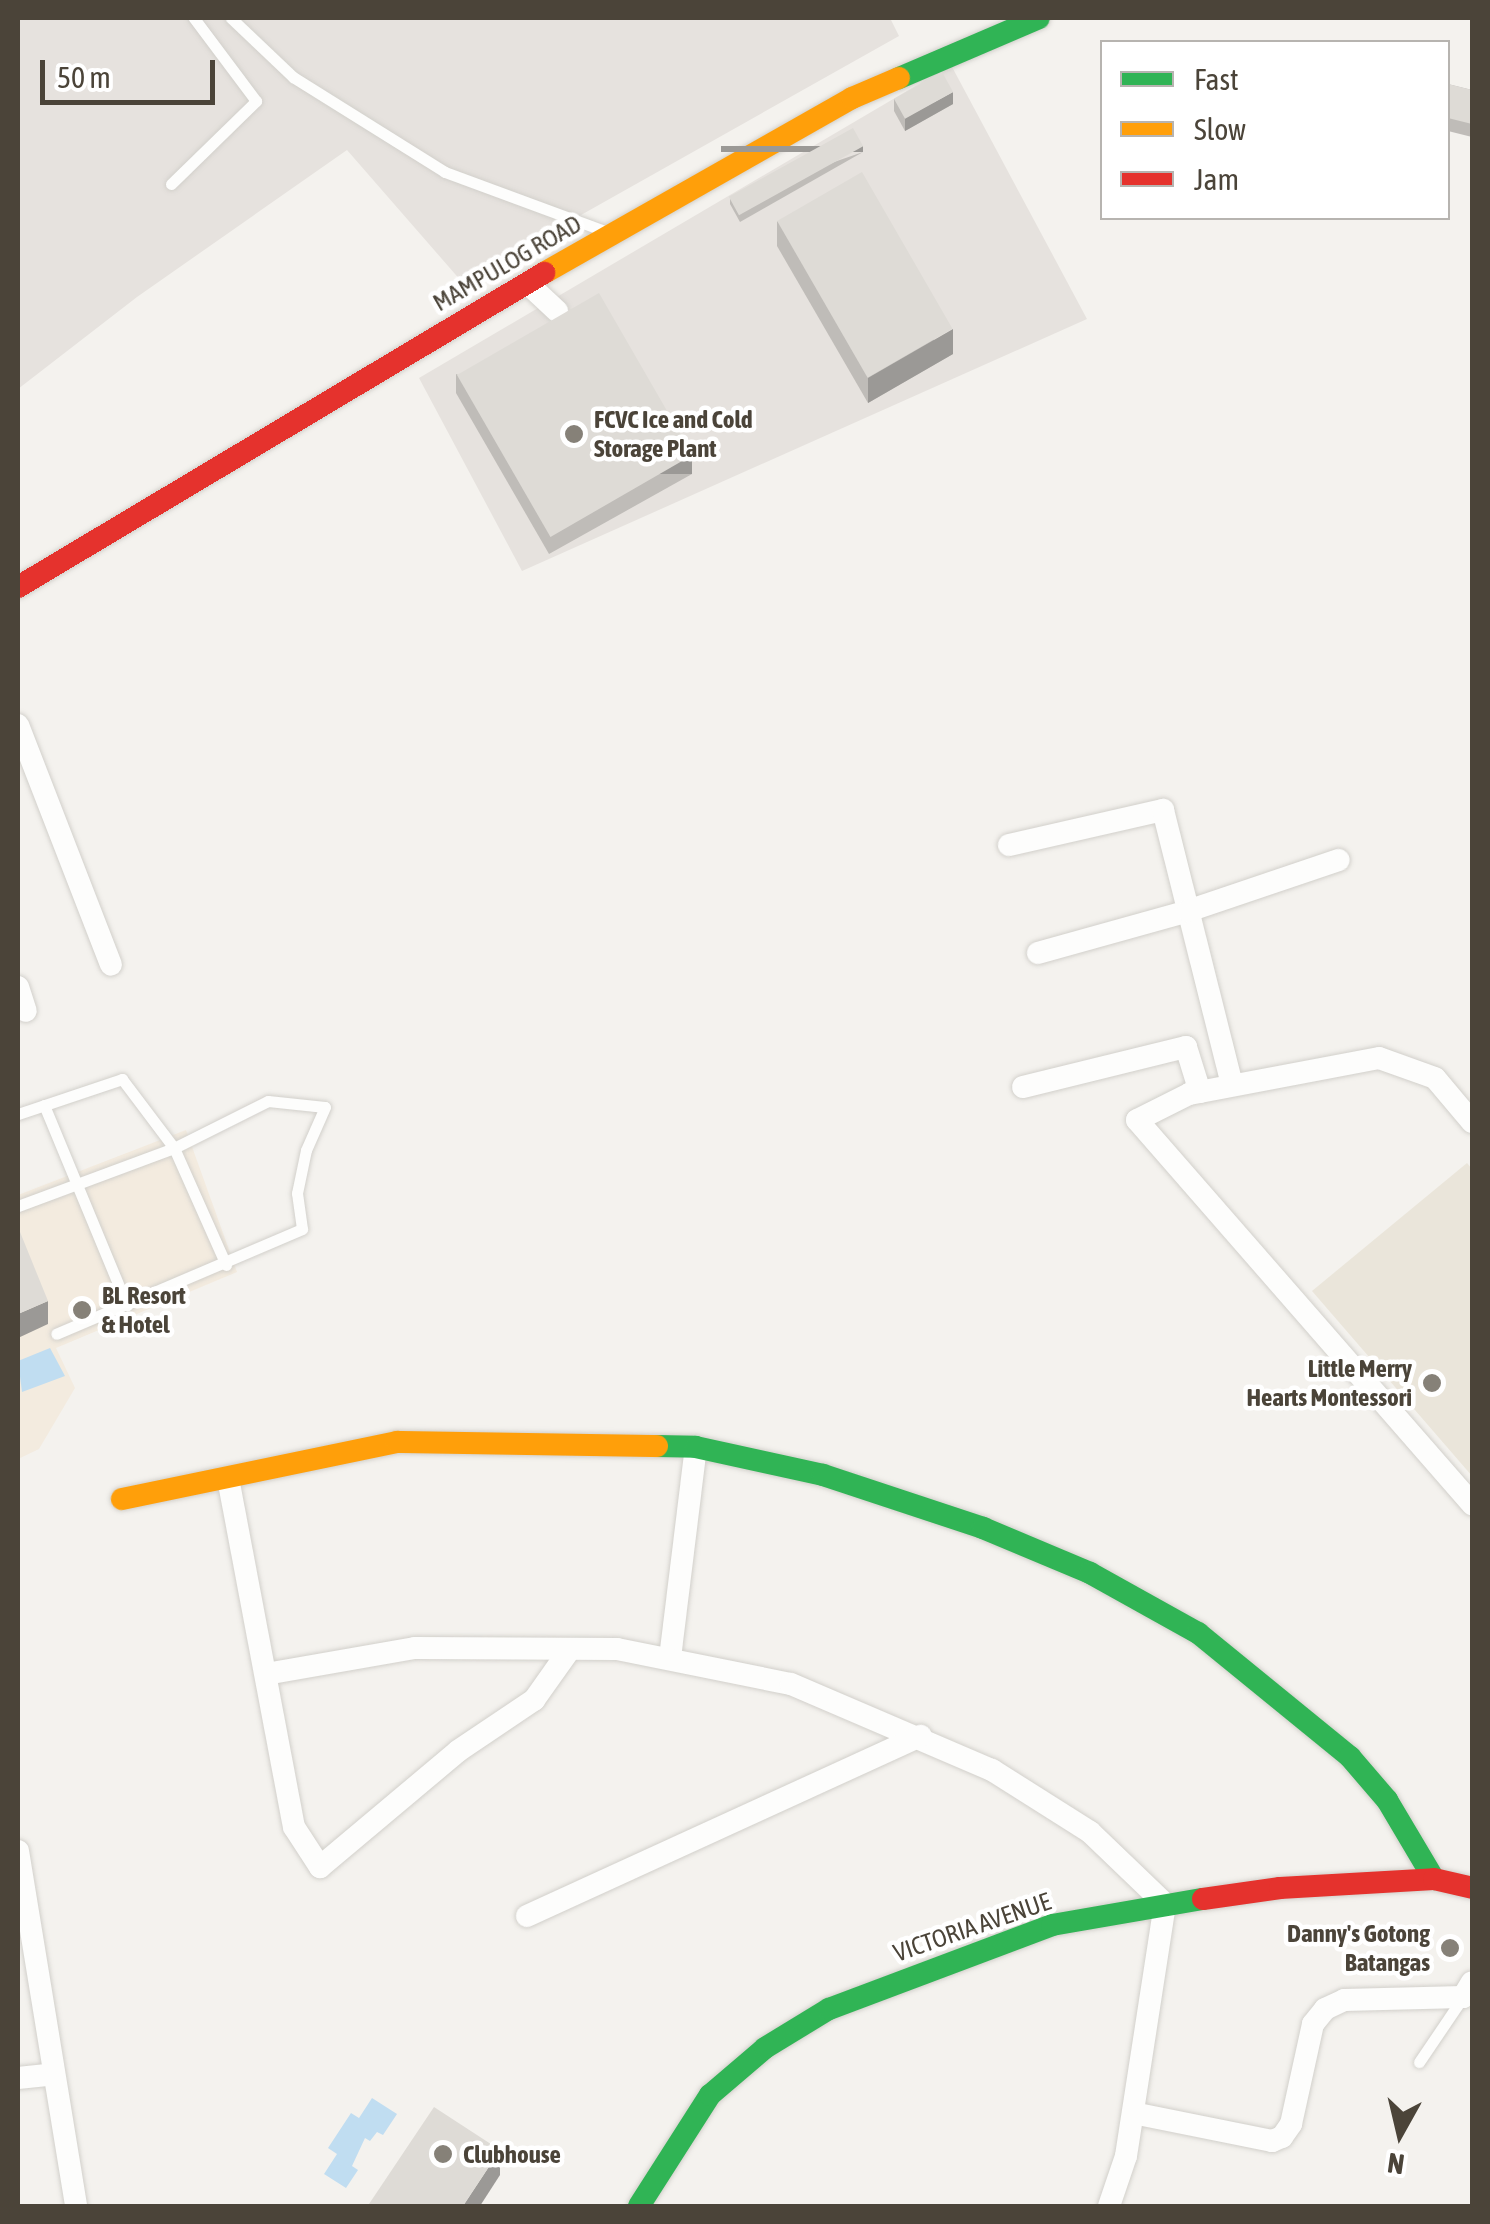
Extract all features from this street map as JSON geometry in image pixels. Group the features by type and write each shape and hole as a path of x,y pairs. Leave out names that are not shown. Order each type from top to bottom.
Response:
{"street":[{"name":"MAMPULOG ROAD","path":"18,586 527,283 852,98 1040,18"},
{"path":"527,283 557,311"},
{"path":"18,725 112,966"},
{"path":"1009,845 1163,810 1232,1084"},
{"path":"1038,953 1188,911 1339,860"},
{"path":"18,987 26,1011"},
{"path":"1023,1087 1186,1046 1200,1092"},
{"path":"1472,1122 1434,1078 1379,1058 1200,1092 1137,1120 1472,1504"},
{"path":"122,1499 398,1442 534,1440 696,1447 824,1475 983,1528 1090,1573 1198,1633 1317,1726 1350,1757 1388,1800 1434,1879"},
{"path":"670,1658 696,1447"},
{"path":"228,1478 294,1827 320,1866 458,1750 534,1700 568,1652"},
{"path":"266,1674 415,1648 568,1652 617,1649 791,1684 921,1736 992,1770 1090,1832 1165,1904 1133,2114 1110,2206"},
{"path":"527,1916 921,1736"},
{"path":"18,1851 25,1938 54,2074 76,2206"},
{"name":"VICTORIA AVENUE","path":"639,2206 710,2095 765,2048 829,2009 1052,1925 1280,1888 1434,1879 1472,1888"},
{"path":"1133,2114 1272,2141 1282,2138 1291,2124 1313,2024 1325,2009 1344,2000 1468,1989"},
{"path":"18,2078 54,2074"}],"lane":[{"path":"171,184 256,101 194,18"},
{"path":"231,18 293,77 445,172 611,234"},
{"path":"18,1114 122,1079 174,1148 226,1264"},
{"path":"18,1206 174,1148 268,1100 325,1106 306,1150 297,1192 302,1229 56,1334"},
{"path":"44,1105 127,1305"},
{"path":"1419,2062 1468,1989"}],"shaded area":[{"path":"18,18 890,18 899,36 462,282 347,150 137,297 18,389"},
{"path":"951,65 1087,319 522,571 419,378"},
{"name":"BL Resort & Hotel","path":"186,1130 237,1272 56,1348 75,1388 39,1449 18,1459 18,1195"},
{"name":"Little Merry Hearts Montessori","path":"1467,1163 1472,1169 1472,1476 1312,1291"}],"water":[{"path":"50,1348 65,1376 22,1392 18,1361"},
{"path":"372,2098 397,2114 383,2135 377,2132 370,2141 365,2138 352,2166 358,2170 346,2188 324,2174 337,2154 328,2148 351,2113 359,2118"}],"building":[{"path":"942,72 953,92 905,119 894,99"},
{"path":"1450,84 1472,90 1472,124 1450,118"},
{"path":"853,128 863,146 739,215 729,197"},
{"path":"862,172 952,329 868,378 777,221"},
{"name":"FCVC Ice and Cold Storage Plant","path":"599,293 692,455 550,537 457,375"},
{"path":"18,1227 48,1301 18,1314"},
{"name":"Clubhouse","path":"434,2107 500,2150 463,2206 369,2204"}],"traffic: fast":[{"path":"899,78 1039,18"},
{"path":"657,1446 696,1447 823,1475 983,1528 1090,1573 1198,1633 1350,1757 1387,1800 1434,1879"},
{"path":"639,2206 710,2095 765,2048 829,2009 1052,1925 1203,1899"}],"traffic: slow":[{"path":"544,273 852,98 899,78"},
{"path":"122,1499 397,1442 657,1446"}],"traffic: jam":[{"path":"18,587 544,273"},
{"path":"1203,1899 1280,1888 1434,1879 1472,1888"}],"place":[{"name":"FCVC Ice and Cold Storage Plant","path":"574,434"},
{"name":"BL Resort & Hotel","path":"82,1310"},
{"name":"Little Merry Hearts Montessori","path":"1432,1383"},
{"name":"Danny's Gotong Batangas","path":"1450,1948"},
{"name":"Clubhouse","path":"443,2154"}]}
